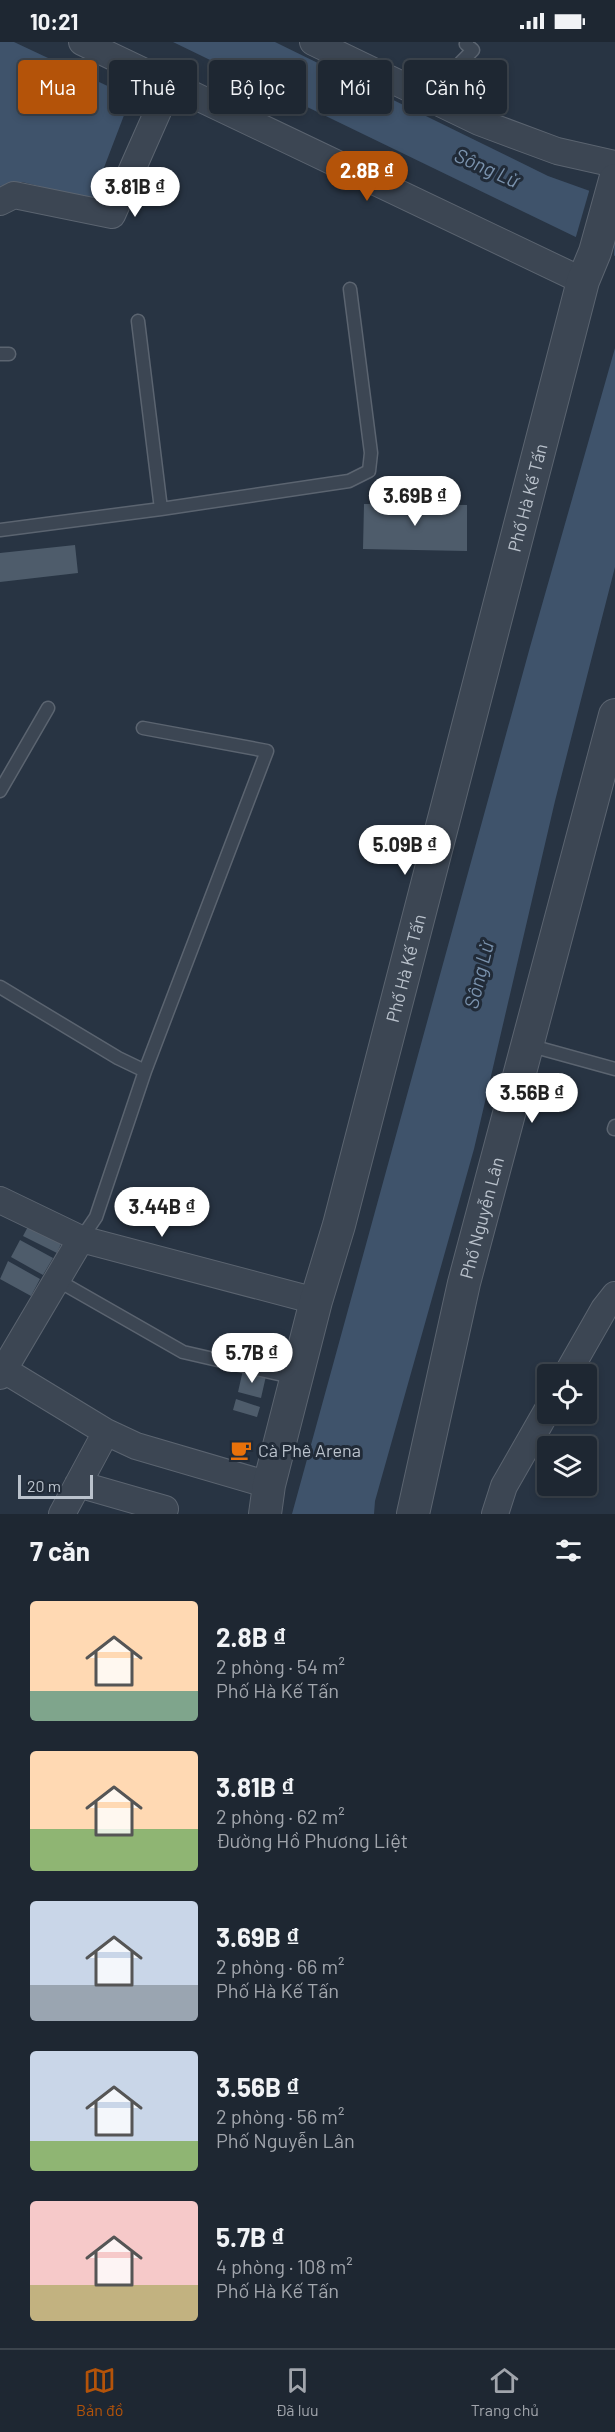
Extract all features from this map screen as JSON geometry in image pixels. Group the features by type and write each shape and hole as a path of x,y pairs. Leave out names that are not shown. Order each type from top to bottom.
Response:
{"street":[{"path":"82,42 120,60"},
{"path":"313,42 343,49 404,84"},
{"path":"197,97 583,281"},
{"path":"0,202 14,195 112,215 157,114"},
{"path":"462,114 557,151 615,164"},
{"name":"Phố Hà Kế Tấn","path":"267,1499 316,1301 357,1156 583,281 595,252 613,187"},
{"name":"Phố Nguyễn Lân","path":"413,1514 464,1283 614,722"},
{"path":"0,1200 81,1239 316,1301"},
{"path":"81,1239 2,1373 106,1432 267,1499"},
{"path":"573,1364 611,1306"},
{"path":"495,1514 504,1486 539,1424"},
{"path":"62,1514 106,1432"},
{"path":"78,1484 165,1509"}],"lane":[{"path":"463,60 473,50 466,44 467,42"},
{"path":"0,531 161,510 349,481 369,471 371,453 350,290"},
{"path":"138,321 161,510"},
{"path":"0,791 48,708"},
{"path":"81,1239 96,1217 145,1071 267,750 143,728"},
{"path":"0,987 118,1058 145,1071"},
{"path":"527,1044 615,1069"},
{"path":"57,1280 183,1352 297,1378"}],"water":[{"path":"0,42 14,42 52,60 18,60 18,114 97,114 97,81 109,87 109,114 124,114 92,199 22,182 0,186"},
{"path":"173,42 275,42 318,63 318,112 306,106 306,60 210,60"},
{"name":"Sông Lừ","path":"392,99 404,105 404,114 422,114 548,176 615,200 615,256 322,114 392,114"},
{"name":"Sông Lừ","path":"615,348 615,567 555,801 474,1149 375,1501 374,1514 292,1514 530,647"}],"pier":[{"path":"590,188 615,197 614,258 575,240"}],"building":[{"path":"364,504 467,505 467,551 363,549"},
{"path":"75,545 78,573 0,582 0,553"},
{"path":"32,1219 65,1235 57,1253 23,1236"},
{"path":"20,1240 53,1258 43,1275 11,1257"},
{"path":"8,1261 40,1279 31,1296 0,1279"},
{"path":"243,1370 266,1376 261,1398 238,1392"},
{"path":"236,1399 260,1407 257,1417 233,1410"}],"place":[{"name":"Cà Phê Arena","path":"241,1450"}]}
